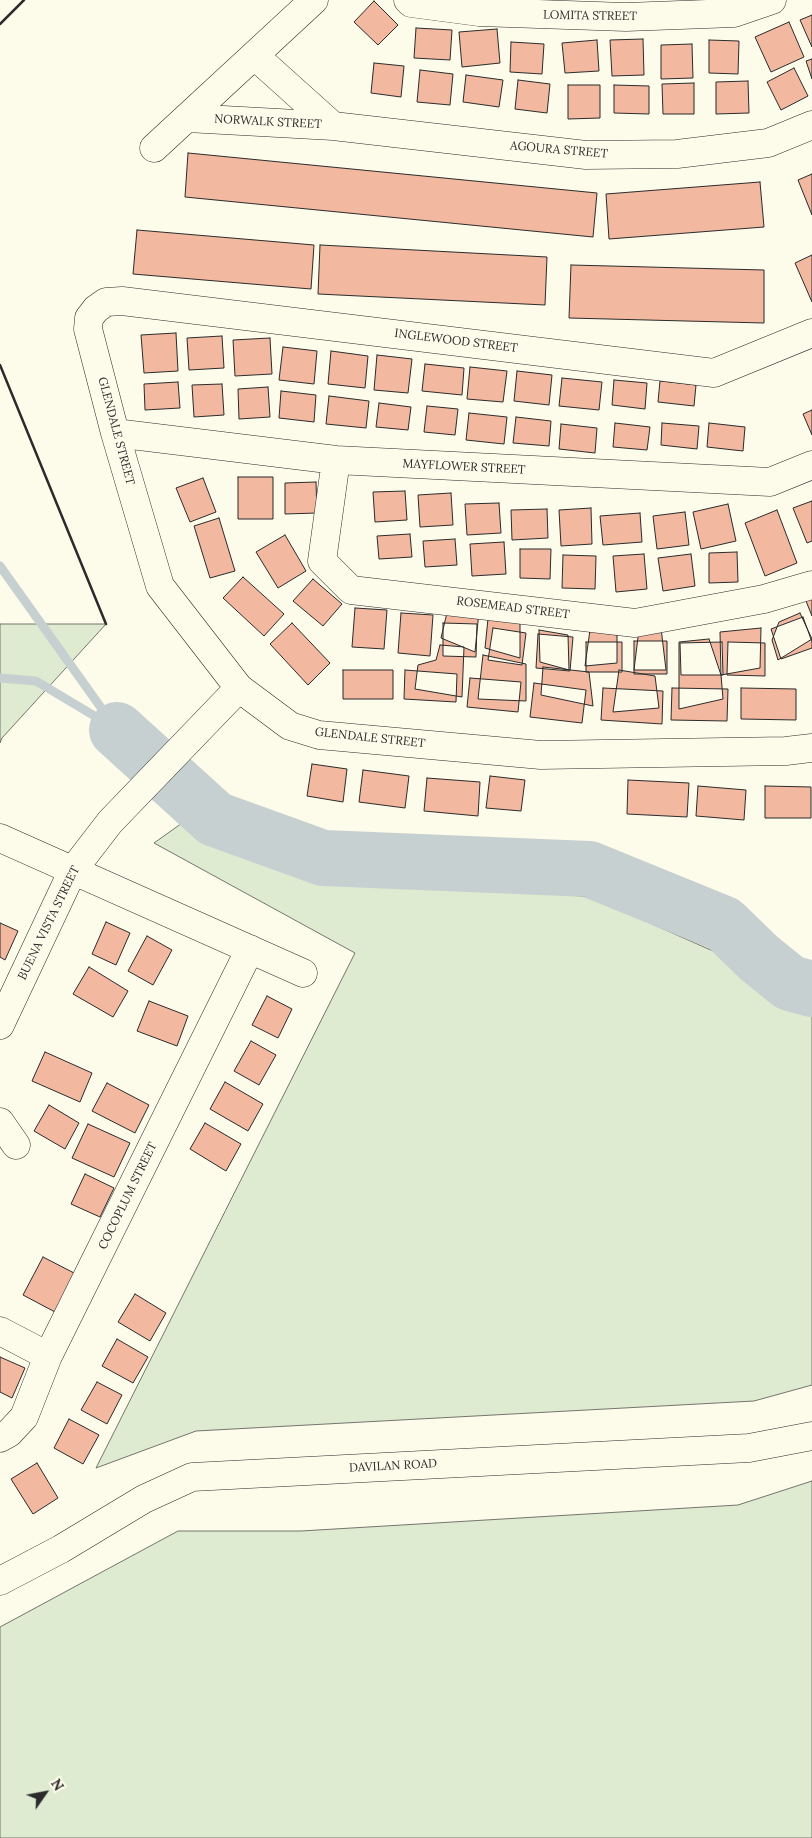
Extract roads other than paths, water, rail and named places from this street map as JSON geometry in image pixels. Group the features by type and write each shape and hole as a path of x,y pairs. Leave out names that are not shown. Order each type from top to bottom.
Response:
{"street":[{"path":"154,148 314,0"},
{"name":"LOMITA STREET","path":"408,0 479,12 626,17 734,13 772,0"},
{"path":"604,0 626,17"},
{"name":"NORWALK STREET","path":"255,56 333,126"},
{"name":"NORWALK STREET","path":"187,118 333,126"},
{"name":"AGOURA STREET","path":"333,126 586,155 677,154 768,143 812,126"},
{"name":"INGLEWOOD STREET","path":"96,309 106,302 122,301 714,372 812,333"},
{"name":"GLENDALE STREET","path":"96,309 89,318 88,329 115,433 160,586 239,688 290,726 319,735 541,756 786,752 812,748"},
{"name":"MAYFLOWER STREET","path":"115,433 336,460 770,482 812,465"},
{"name":"ROSEMEAD STREET","path":"336,460 322,561 351,590 636,623 764,599 812,585"},
{"name":"BUENA VISTA STREET","path":"0,1025 73,870 110,822 239,688"},
{"path":"0,838 303,972"},
{"name":"COCOPLUM STREET","path":"0,1438 9,1433 24,1417 48,1356 250,949"},
{"path":"0,1122 16,1145"},
{"path":"0,1331 48,1356"},
{"name":"DAVILAN ROAD","path":"0,1581 61,1549 144,1498 192,1477 749,1448 812,1436"}],"waterway":[{"path":"0,566 117,730"},
{"path":"0,678 36,681 113,727"},
{"path":"117,730 215,819 323,858 589,869 724,924 759,958 790,983 812,989"}]}
